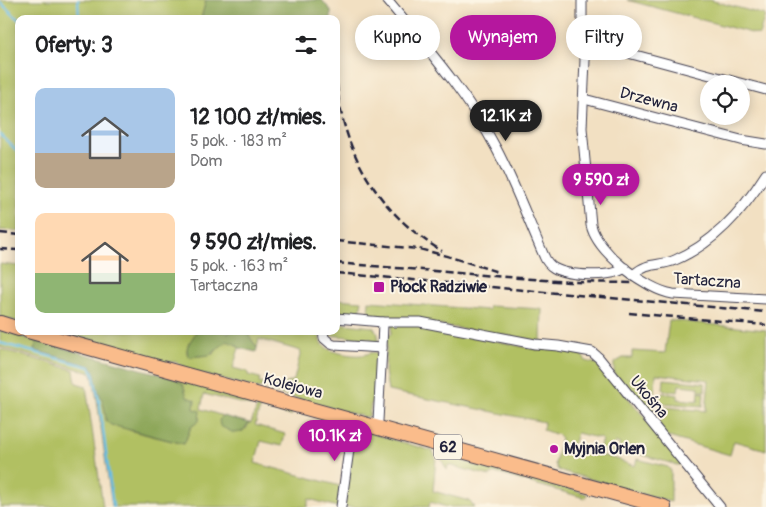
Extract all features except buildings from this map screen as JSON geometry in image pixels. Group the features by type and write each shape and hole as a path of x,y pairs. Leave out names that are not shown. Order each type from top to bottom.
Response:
{"main road":[{"path":"0,323 15,328"},
{"name":"Kolejowa","path":"42,335 664,507"}],"street":[{"path":"387,0 450,76 484,128 502,160 549,264 560,271 588,275 616,272 625,268"},
{"name":"Tartaczna","path":"582,0 582,15"},
{"path":"642,57 766,90"},
{"name":"Tartaczna","path":"585,60 582,128 592,230 595,238 633,275 665,293 766,300"},
{"name":"Drzewna","path":"584,99 741,140 766,144"},
{"path":"633,275 642,267 677,259 711,238 749,200 766,174"},
{"name":"Ukośna","path":"340,318 383,322 420,322 534,344 592,352 599,358 720,507"},
{"path":"377,427 383,322"},
{"path":"324,335 324,338 331,344 382,348"},
{"path":"341,507 353,421"}],"green space":[{"path":"0,0 206,0 202,15 15,15 15,231 0,230"},
{"path":"206,0 322,0 331,11 331,15 202,15"},
{"path":"627,0 710,0 765,15 759,35"},
{"path":"0,264 15,266 15,321 0,317"},
{"path":"340,299 362,301 359,315 340,313"},
{"path":"369,301 488,310 489,306 542,309 541,341 368,314"},
{"path":"669,320 766,330 766,450 734,441 730,455 665,436 659,423 661,409 665,407 706,411 709,380 656,374 653,412 645,411 614,374 614,363 623,358 632,358 632,351 665,353"},
{"path":"340,323 373,327 378,334 378,342 375,343 371,339 327,335 340,335"},
{"path":"392,323 417,324 538,350 549,348 581,354 586,361 601,365 683,464 677,465 639,454 640,449 625,445 623,450 618,449 620,444 615,442 612,453 599,450 602,439 577,433 572,448 620,460 635,466 637,459 668,467 671,471 671,502 558,470 555,464 561,438 558,435 543,430 544,422 388,391 385,371 387,336 391,334"},
{"path":"0,330 37,341 34,350 91,366 105,410 106,421 132,431 184,444 191,427 196,423 194,409 187,397 183,384 174,378 255,400 251,406 204,394 201,409 223,416 219,420 246,429 249,423 251,423 259,402 292,411 291,416 260,408 255,425 285,434 282,446 261,441 255,463 340,486 338,507 309,499 307,507 112,507 92,373 0,347"},
{"path":"69,335 195,335 188,346 187,354 192,357 213,354 225,342 231,341 239,348 233,368 260,378 259,383 264,384 259,389 191,371 176,362 162,362 93,343 83,338"},
{"path":"194,335 249,335 257,348 256,352 239,348 237,345 227,341 210,355 189,357 187,353 188,346"},
{"path":"249,335 320,335 321,343 324,346 342,354 364,355 373,352 377,353 379,359 375,401 371,404 369,416 365,417 274,392 273,386 276,387 294,380 301,351 259,339 257,348"},
{"path":"37,341 174,378 183,384 187,397 195,400 194,409 200,411 199,421 191,427 184,444 111,425 106,421 105,410 91,366 34,350"},
{"path":"0,349 74,370 76,383 86,386 103,507 0,507"},
{"path":"664,379 705,383 705,391 699,391 699,387 679,385 678,392 663,390"},
{"path":"699,392 704,393 703,406 661,403 660,400 660,396 663,393 678,395 678,399 698,401"},
{"path":"223,416 249,423 242,432 234,433 220,426 219,420"},
{"path":"356,429 433,451 436,458 433,491 469,501 475,507 447,507 430,502 429,507 344,507 352,432"},
{"path":"443,455 476,465 481,463 587,494 585,498 495,473 490,476 448,465 447,470 441,459"}],"waterway":[{"path":"78,0 79,15"},
{"path":"0,2 15,16"},
{"path":"0,134 15,149"},
{"path":"0,343 90,367 93,372 100,406 113,507"}],"railway":[{"path":"340,104 354,152 366,175 381,197 398,218 442,251"},
{"path":"0,233 15,235"},
{"path":"340,241 419,249 498,272"},
{"path":"0,249 15,250"},
{"path":"340,263 568,282 633,283"},
{"path":"340,273 766,312"},
{"path":"629,313 766,325"}],"place":[{"name":"Płock Radziwie","path":"379,287"},
{"name":"Myjnia Orlen","path":"554,449"}]}
